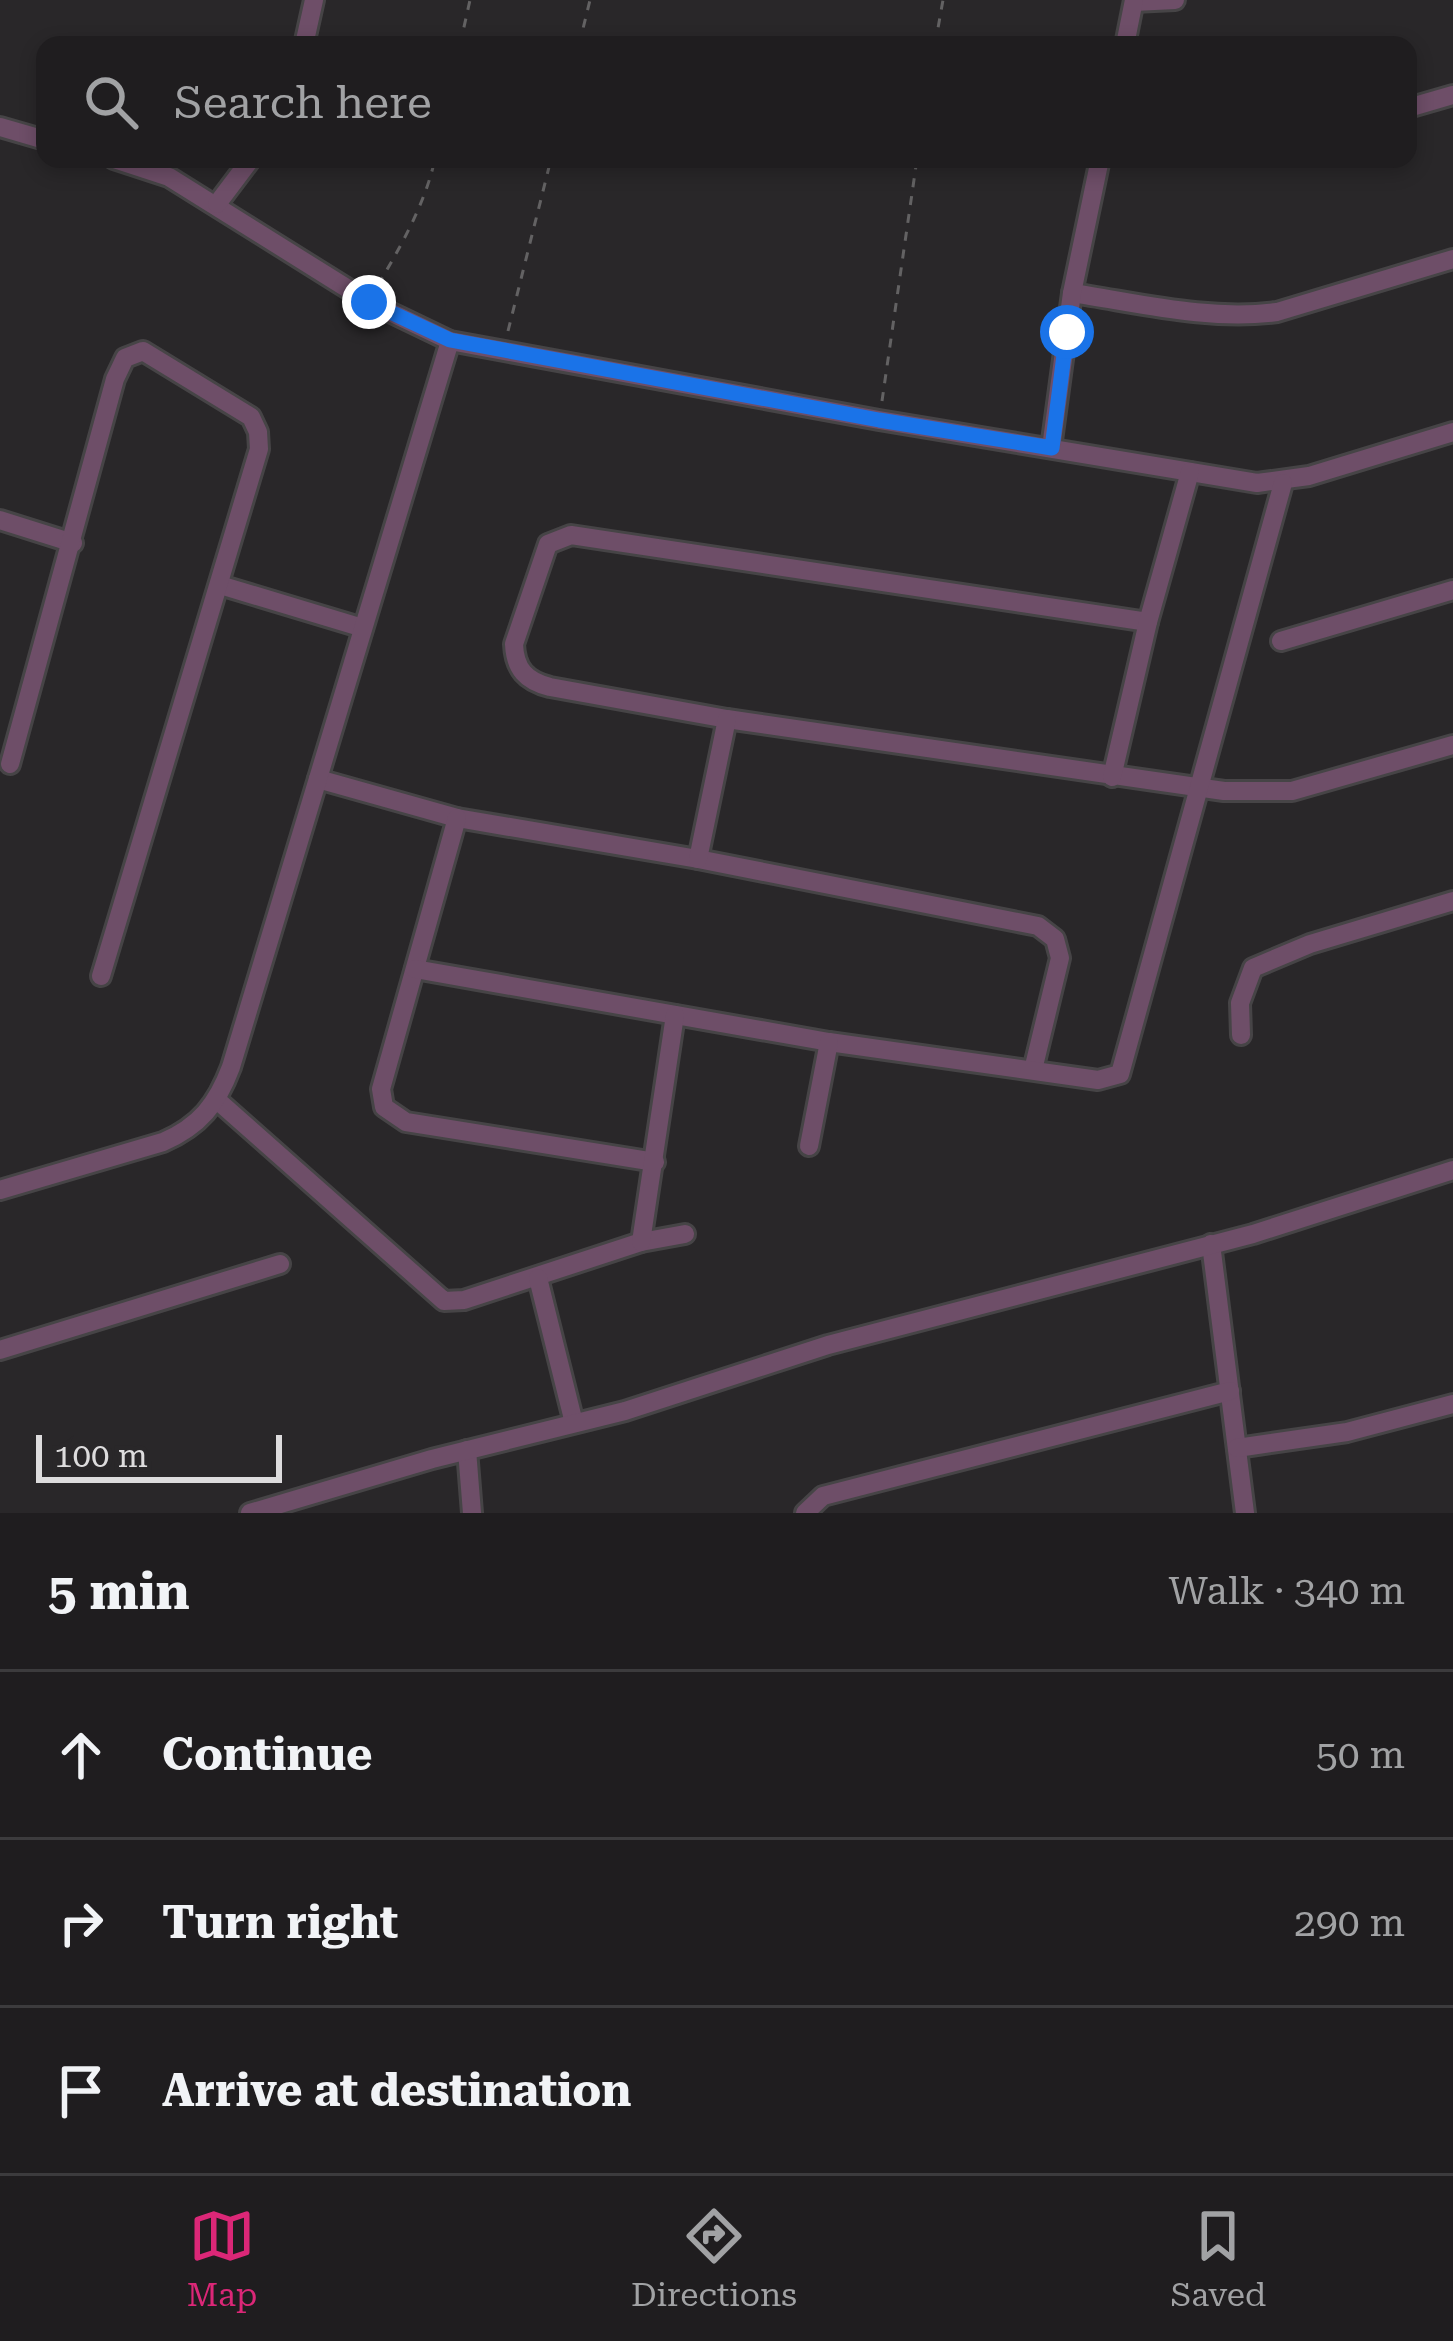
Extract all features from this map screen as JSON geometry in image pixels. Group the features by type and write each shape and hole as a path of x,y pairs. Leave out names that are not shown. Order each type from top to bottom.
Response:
{"street":[{"path":"306,36 314,0"},
{"path":"1127,36 1134,1 1175,0"},
{"path":"1417,105 1453,94"},
{"path":"0,127 36,137"},
{"path":"142,168 169,177 217,204 369,302 450,340 1238,482 1283,483 1453,432"},
{"path":"217,204 244,168"},
{"path":"1052,448 1072,293 1098,168"},
{"path":"1072,293 1254,315 1453,259"},
{"path":"0,1190 163,1142 203,1118 217,1100 231,1067 450,340"},
{"path":"10,764 115,379 125,358 142,351 244,411 256,425 257,458 101,976"},
{"path":"1112,778 1148,622 1190,472"},
{"path":"415,969 829,1042 1098,1080 1124,1069 1283,483"},
{"path":"0,520 73,543"},
{"path":"1148,622 582,536 559,537 548,544 514,644 525,676 550,687 728,719 1199,788 1266,794 1292,791 1453,745"},
{"path":"220,585 363,628"},
{"path":"1281,641 1453,590"},
{"path":"698,859 728,719"},
{"path":"318,779 458,818 698,859 1038,926 1055,939 1060,958 1033,1070"},
{"path":"458,818 380,1089 388,1113 406,1123 655,1162"},
{"path":"1241,1035 1240,1003 1253,968 1310,944 1453,901"},
{"path":"641,1242 676,1015"},
{"path":"809,1146 829,1042"},
{"path":"217,1100 440,1300 464,1300 641,1242 685,1234"},
{"path":"252,1513 467,1450 625,1411 828,1345 1211,1244 1453,1170"},
{"path":"1211,1244 1245,1513"},
{"path":"0,1350 280,1264"},
{"path":"538,1278 574,1423"},
{"path":"805,1513 823,1496 1230,1391"},
{"path":"1237,1448 1347,1432 1453,1404"},
{"path":"467,1450 472,1513"}],"path":[{"path":"462,36 470,0"},
{"path":"581,36 590,0"},
{"path":"937,36 943,0"},
{"path":"369,302 402,245 433,168"},
{"path":"503,350 549,168"},
{"path":"879,420 916,168"}],"route":[{"path":"369,302 450,340 1052,448 1067,332"}]}
